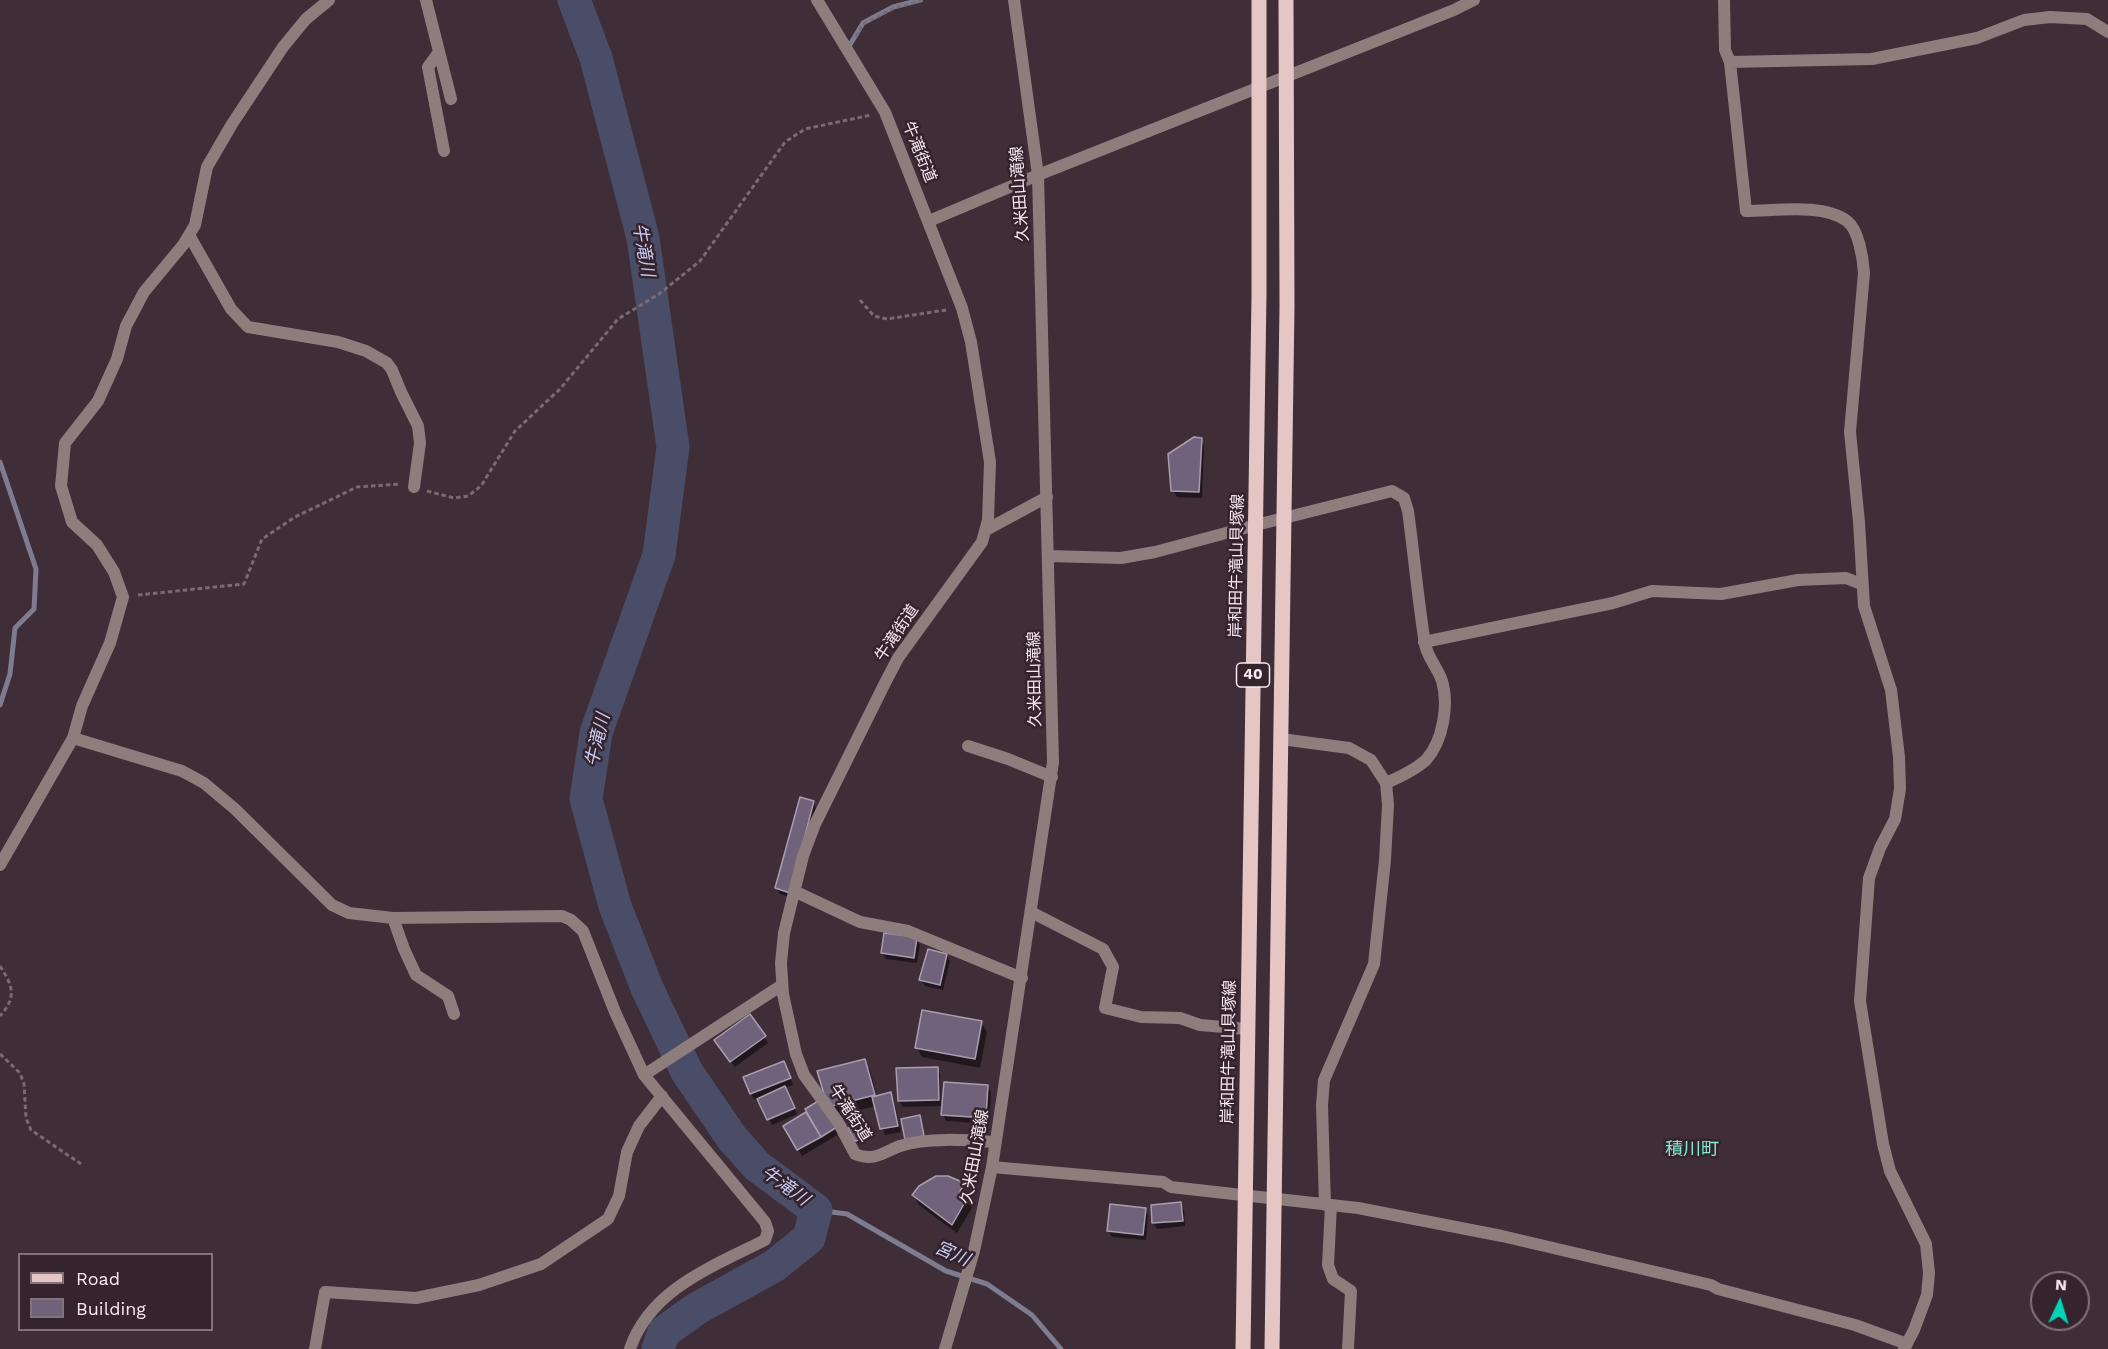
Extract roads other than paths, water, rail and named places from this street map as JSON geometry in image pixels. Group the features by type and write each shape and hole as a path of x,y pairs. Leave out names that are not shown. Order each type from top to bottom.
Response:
{"main road":[{"name":"岸和田牛滝山貝塚線","path":"1243,1349 1259,295 1259,0"},
{"name":"40","path":"1272,1349 1287,306 1286,0"}],"street":[{"path":"0,865 73,738 82,706 110,644 123,597 114,572 97,545 72,522 61,486 66,443 98,401 117,359 126,326 144,292 195,225 207,167 232,124 283,47 306,18 329,0"},
{"path":"426,0 451,99"},
{"name":"牛滝街道","path":"817,0 885,112 962,308 971,342 990,462 990,496 986,530 982,542 898,658 815,824 803,856 784,933 781,963 782,985 789,1026 804,1075 838,1122 855,1154 865,1158 880,1155 901,1146 927,1142 963,1140 995,1142"},
{"name":"久米田山滝線","path":"945,1349 974,1251 992,1167 1053,762 1038,175 1014,0"},
{"path":"929,221 1474,0"},
{"path":"992,1167 1163,1182 1171,1187 1358,1208 1502,1236 1712,1285 1718,1289 1855,1325 1906,1347 1927,1295 1929,1273 1926,1244 1890,1171 1883,1144 1860,1000 1869,878 1880,848 1895,819 1900,789 1899,757 1891,690 1864,606 1850,432 1864,273 1862,248 1848,222 1822,210 1746,211 1730,62 1725,50 1724,0"},
{"path":"1730,62 1872,59 1977,38 2024,20 2050,17 2087,19 2108,32"},
{"path":"440,52 428,67 444,151"},
{"path":"189,235 231,309 248,327 338,342 366,351 387,363 418,426 420,443 414,487"},
{"path":"1048,556 1121,558 1155,552 1392,491 1404,498 1408,511 1425,647 1442,680 1446,702 1444,722 1438,739 1426,759 1405,775 1386,783"},
{"path":"986,530 1047,497"},
{"path":"1425,642 1613,603 1652,591 1721,594 1798,580 1846,578 1862,584"},
{"path":"73,738 182,771 204,783 235,809 332,905 349,913 393,918 562,916 571,920 583,931 615,1012 644,1075 765,1222 768,1231 765,1240 685,1281 668,1295 649,1315 633,1339 630,1349"},
{"path":"1281,739 1349,748 1371,760 1386,783 1388,805 1385,860 1374,964 1324,1080 1322,1105 1328,1205 1328,1265 1333,1279 1351,1292 1348,1349"},
{"path":"968,746 1052,777"},
{"path":"794,891 860,922 908,931 1022,978"},
{"path":"1031,912 1103,949 1113,967 1105,1008 1141,1017 1180,1018 1200,1025 1247,1029"},
{"path":"393,918 416,975 448,996 454,1014"},
{"path":"644,1075 782,985"},
{"path":"315,1349 325,1292 416,1298 479,1285 541,1264 608,1219 619,1196 627,1152 639,1126 662,1096"}],"waterway":[{"name":"牛滝川","path":"574,0 596,58 643,238 673,447 659,555 596,733 586,799 615,906 647,988 687,1072 732,1138 757,1166 816,1210 809,1238 774,1266 696,1309 664,1332 658,1349"},
{"path":"848,48 863,23 893,7 920,0"},
{"path":"0,462 36,569 34,609 15,628 10,674 0,705"},
{"name":"宮川","path":"816,1210 847,1214 946,1271 987,1284 1032,1315 1061,1349"}],"district":[{"name":"積川町","path":"1692,1150"}]}
